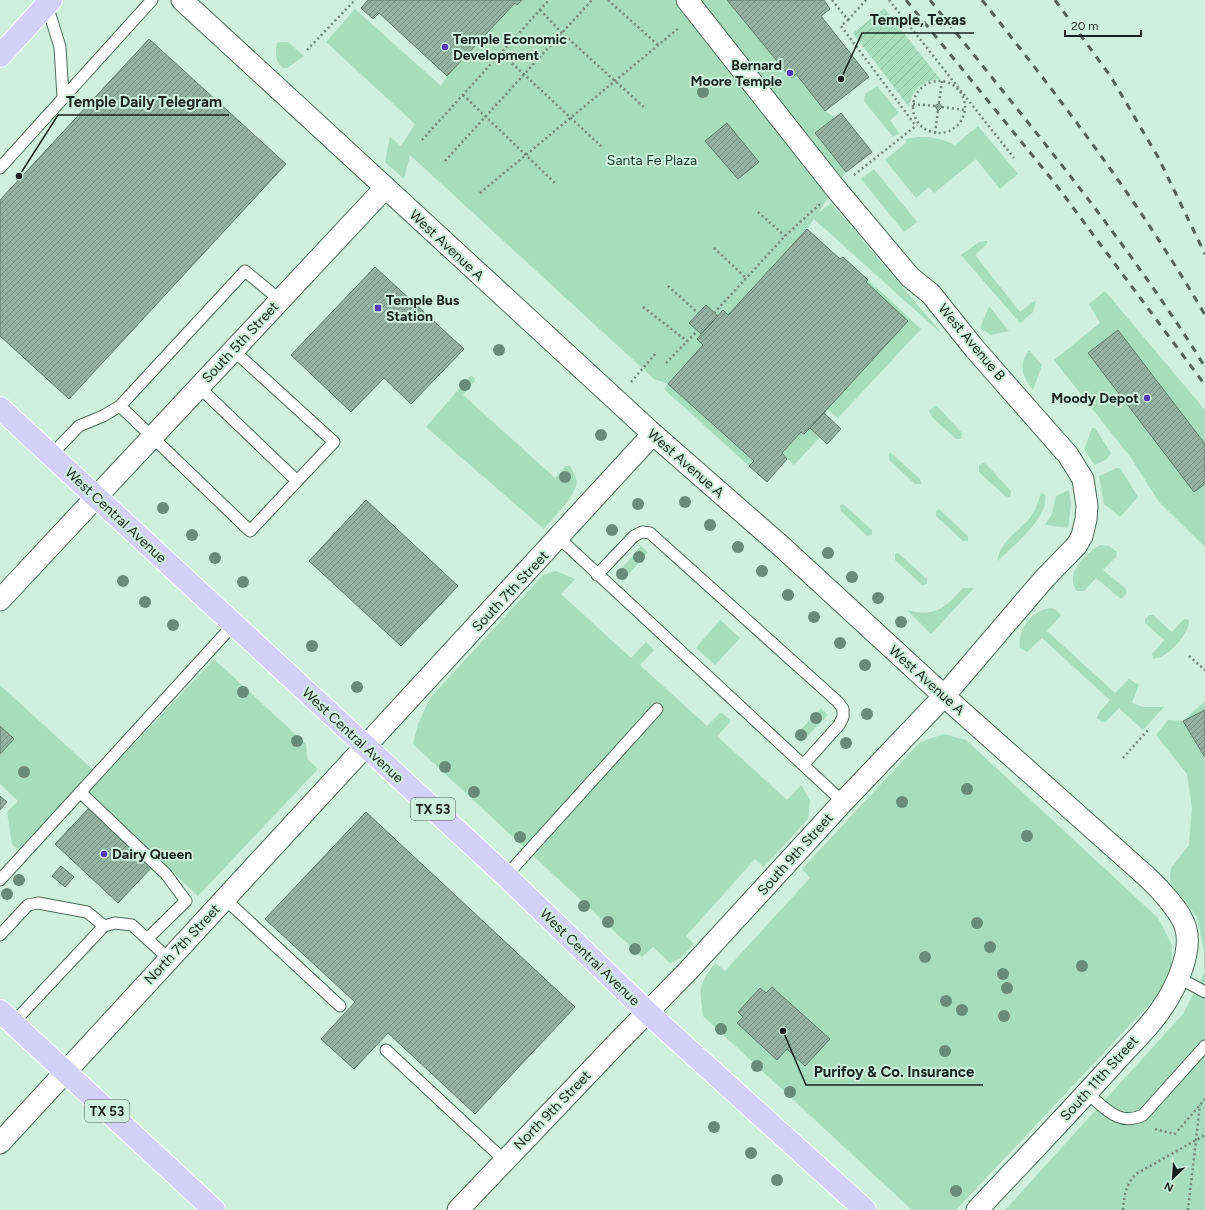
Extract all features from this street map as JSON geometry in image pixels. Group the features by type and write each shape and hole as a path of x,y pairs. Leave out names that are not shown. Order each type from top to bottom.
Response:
{"main road":[{"path":"0,56 49,2"},
{"name":"West Central Avenue","path":"0,408 506,876 647,1012 864,1210"},
{"name":"TX 53","path":"6,1017 208,1208"}],"street":[{"name":"West Avenue A","path":"182,0 653,434 781,546 944,696 1149,879 1165,894 1186,928"},
{"name":"West Avenue B","path":"692,7 836,189 910,277 931,294 974,348 1068,455 1083,479 1087,506 1086,519 1082,536 1077,545 1044,579 944,696"},
{"name":"South 5th Street","path":"0,600 97,498 385,188"},
{"name":"South 7th Street","path":"366,747 653,434"},
{"name":"South 9th Street","path":"647,1012 688,972 843,802 944,696"},
{"name":"North 7th Street","path":"0,1143 168,958 366,747"},
{"name":"South 11th Street","path":"977,1210 1087,1093 1162,1009 1179,978 1185,962 1186,928"},
{"name":"North 9th Street","path":"458,1210 504,1160 647,1012"}],"lane":[{"path":"0,168 152,0"},
{"path":"49,2 60,47 63,97"},
{"path":"51,455 79,426 103,416 120,406 245,271 280,300"},
{"path":"120,406 250,531 334,442 233,350"},
{"path":"199,387 298,481"},
{"path":"597,575 634,536 642,532 650,533 838,702 843,709 842,721 803,765"},
{"path":"559,538 597,575 843,802"},
{"path":"0,880 234,624"},
{"path":"506,876 657,709"},
{"path":"80,792 166,874 186,901 147,939"},
{"path":"225,899 340,1006"},
{"path":"0,935 28,905 38,903 87,912 104,926"},
{"path":"6,1017 104,926 115,923 132,925 168,958"},
{"path":"1179,978 1205,992"},
{"path":"1087,1093 1113,1114 1123,1119 1134,1120 1143,1115 1205,1046"},
{"path":"386,1050 504,1160"}],"path":[{"path":"307,50 354,0"},
{"path":"422,140 549,0"},
{"path":"445,161 592,0"},
{"path":"608,0 658,45"},
{"path":"832,0 848,20"},
{"path":"866,0 841,26 918,125 925,130 935,133 950,131 957,127 962,120 965,110 963,96 958,89 951,84 942,81 924,85 918,91 913,104 914,117 918,125"},
{"path":"889,0 1014,158"},
{"path":"480,193 658,45 692,7"},
{"path":"540,10 562,33 646,109"},
{"path":"501,53 601,146"},
{"path":"939,103 942,81"},
{"path":"463,95 485,118 555,183"},
{"path":"913,104 935,106"},
{"path":"942,107 965,110"},
{"path":"935,133 938,110"},
{"path":"850,178 918,125"},
{"path":"714,313 785,236 822,202"},
{"path":"758,212 785,236"},
{"path":"714,248 746,278"},
{"path":"668,286 698,314"},
{"path":"643,307 687,341"},
{"path":"666,363 697,331"},
{"path":"627,387 656,354"},
{"path":"1189,656 1205,670"},
{"path":"1123,758 1148,730"},
{"path":"1188,1210 1200,1104"},
{"path":"1123,1210 1125,1191 1130,1181 1136,1174 1205,1135"}],"green space":[{"name":"Santa Fe Plaza","path":"522,0 727,0 791,78 796,74 825,111 835,117 815,134 846,172 818,213 831,203 944,336 814,219 807,229 728,315 722,311 697,338 703,345 668,384 654,379 410,155 404,179 385,162 390,137 401,146 415,124 326,42 355,9 441,86 447,76 515,3 517,5"},
{"path":"884,8 940,79 928,81 919,87 910,101 909,107 853,33"},
{"path":"288,42 304,56 287,68 283,68 278,63 276,57 277,43"},
{"path":"877,86 899,113 890,120 899,133 893,137 864,101 865,94"},
{"path":"978,126 1018,174 1000,189 976,159 934,193 929,187 916,198 885,160 906,143 906,139 919,137 931,138 943,140 955,145"},
{"path":"874,169 917,222 904,232 861,179"},
{"path":"987,241 987,244 975,255 1020,312 1036,301 1033,312 1020,323 961,255 979,242"},
{"path":"868,280 921,329 838,418 827,409 908,321 866,282"},
{"path":"1105,291 1205,410 1205,547 1159,502 1131,458 1054,360 1100,323 1089,304"},
{"path":"989,306 1009,331 991,335 980,328"},
{"path":"1029,350 1042,365 1033,390 1026,380 1023,370 1023,361"},
{"path":"470,376 474,377 475,381 463,395 555,478 566,466 570,466 574,473 576,478 576,486 574,492 544,529 426,427"},
{"path":"668,384 754,461 749,466 664,389"},
{"path":"934,406 937,406 962,433 961,439 956,439 932,417 929,411"},
{"path":"810,428 820,437 794,465 782,453 801,432 804,434"},
{"path":"1092,428 1095,428 1111,453 1107,459 1095,465 1084,450"},
{"path":"891,453 920,479 921,484 915,484 889,460 889,454"},
{"path":"983,463 986,464 1011,491 1010,497 1005,496 979,472 979,465"},
{"path":"1120,468 1138,497 1120,517 1104,504 1099,476"},
{"path":"1069,490 1071,504 1068,528 1045,525 1052,514 1056,496"},
{"path":"1041,493 1045,495 1045,504 1036,522 1021,540 998,561 998,556 1005,544 1033,513"},
{"path":"843,504 872,530 872,535 867,536 841,511 840,505"},
{"path":"939,509 968,536 968,541 963,541 936,516 936,511"},
{"path":"1100,545 1109,546 1117,552 1116,557 1103,570 1125,588 1127,593 1121,599 1096,578 1084,591 1077,591 1074,585 1073,578 1078,565 1088,554"},
{"path":"641,546 648,552 623,581 616,575"},
{"path":"898,553 927,579 927,584 922,585 895,560 895,554"},
{"path":"556,571 575,579 561,594 631,658 646,642 654,650 640,665 707,726 721,712 731,721 717,736 787,800 801,785 810,800 808,819 764,867 755,859 686,936 694,944 681,958 670,963 653,947 642,957 413,744 418,724 430,698 543,575"},
{"path":"963,588 974,588 931,634 907,610 925,613 939,610 951,601"},
{"path":"1051,608 1056,610 1061,615 1047,631 1115,693 1129,679 1139,685 1132,703 1143,707 1164,707 1143,730 1119,708 1106,722 1102,722 1097,718 1098,714 1110,700 1042,638 1027,652 1020,648 1021,634 1027,622 1038,612"},
{"path":"1149,615 1153,615 1172,632 1184,619 1189,620 1189,625 1182,638 1164,655 1158,658 1153,658 1152,654 1164,640 1145,623 1145,619"},
{"path":"720,620 740,638 715,665 696,648"},
{"path":"214,659 306,744 307,759 318,769 198,896 88,793"},
{"path":"0,685 93,770 19,851 12,844 7,812 18,801 0,784 0,754 14,739 0,726"},
{"path":"1205,701 1205,1210 1005,1210 1183,1014 1204,973 1204,950 1197,917 1171,885 1170,876 1171,868 1189,845 1192,808 1187,774 1156,735 1168,720 1183,721"},
{"path":"821,708 828,715 801,743 794,737"},
{"path":"944,734 966,740 1158,918 1172,945 1171,973 1160,993 956,1210 912,1210 703,1016 701,988 705,977 715,963 725,971 810,878 802,869 920,742"}],"building":[{"name":"Temple Economic Development","path":"368,0 522,0 517,5 515,3 447,76 379,13 373,19 361,8"},
{"path":"727,0 824,0 830,9 821,16 869,77 825,111 796,74 791,78"},
{"path":"149,39 286,164 69,399 0,336 0,200"},
{"path":"939,103 942,107 938,111 935,106"},
{"path":"841,113 872,152 846,172 815,133"},
{"path":"727,123 759,162 738,179 705,141"},
{"path":"807,229 840,259 843,257 868,280 866,282 908,321 810,428 804,434 801,432 782,453 787,459 767,482 749,466 754,461 668,384 703,345 697,339 723,310 728,315"},
{"name":"Temple Bus Station","path":"375,267 464,349 411,404 384,378 351,412 291,355"},
{"path":"706,305 718,316 701,334 689,323"},
{"name":"Moody Depot","path":"1118,330 1205,444 1205,484 1194,492 1088,353"},
{"path":"824,413 841,429 827,444 810,428"},
{"path":"366,500 458,586 401,646 309,561"},
{"path":"1205,710 1205,756 1204,756 1183,721"},
{"path":"0,726 14,739 0,754"},
{"path":"0,796 7,802 0,810"},
{"name":"Dairy Queen","path":"91,806 154,865 118,903 55,844"},
{"path":"366,812 575,1007 475,1114 388,1033 354,1069 321,1039 355,1002 265,919"},
{"path":"61,866 74,877 65,887 52,876"},
{"path":"772,987 830,1039 805,1066 787,1049 777,1060 737,1023 743,1017 738,1012 760,988 766,993"}],"railway":[{"path":"906,0 1054,182 1205,385"},
{"path":"930,0 1108,225 1142,272 1205,367"},
{"path":"982,0 1099,153 1154,233 1205,315"},
{"path":"1055,0 1111,77 1158,157 1205,254"}],"place":[{"name":"Temple Economic Development","path":"445,47"},
{"name":"Bernard Moore Temple","path":"790,73"},
{"name":"Temple, Texas","path":"841,79"},
{"name":"Temple Daily Telegram","path":"19,176"},
{"name":"Temple Bus Station","path":"378,308"},
{"name":"Moody Depot","path":"1147,398"},
{"name":"Dairy Queen","path":"104,854"},
{"name":"Purifoy & Co. Insurance","path":"783,1031"}]}
